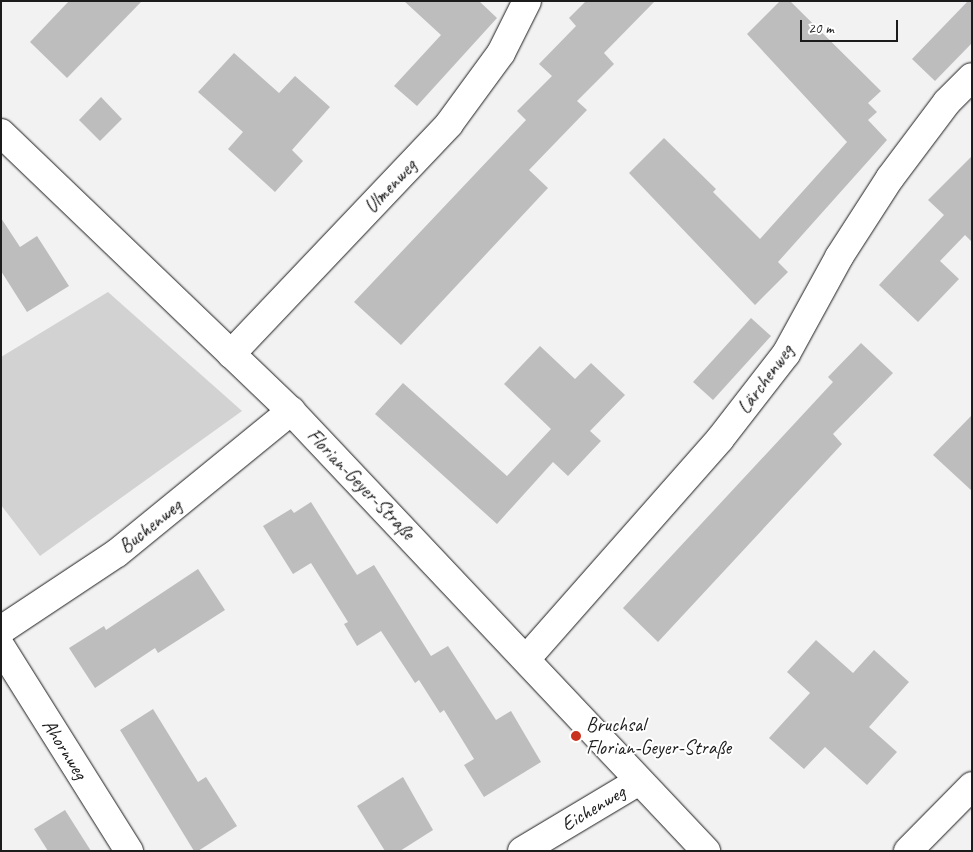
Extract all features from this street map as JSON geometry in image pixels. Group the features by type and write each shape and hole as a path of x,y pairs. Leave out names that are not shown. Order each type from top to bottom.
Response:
{"street":[{"name":"Ulmenweg","path":"231,354 449,124 501,53 527,1"},
{"name":"Lärchenweg","path":"527,658 720,439 786,354 839,257 890,178 947,102 972,77"},
{"name":"Florian-Geyer-Straße","path":"1,132 291,411 527,658 639,781 706,851"},
{"name":"Buchenweg","path":"1,630 117,552 291,411"},
{"name":"Ahornweg","path":"1,647 130,851"},
{"name":"Eichenweg","path":"522,851 639,781"},
{"path":"908,851 972,786"}],"shaded area":[{"path":"108,292 242,411 40,556 1,505 1,357"}],"building":[{"path":"69,1 142,1 67,78 30,42"},
{"path":"404,1 479,1 497,18 417,106 394,86 441,35"},
{"path":"586,1 655,1 604,53 614,64 577,101 587,110 529,170 548,188 401,345 354,302 526,120 517,111 552,76 539,64 576,26 569,18"},
{"path":"780,1 790,1 881,91 868,103 877,112 868,120 887,140 778,262 788,272 755,305 629,173 664,138 716,189 713,192 760,239 847,142 747,34"},
{"path":"968,1 972,1 972,43 935,81 912,59"},
{"path":"234,53 279,93 295,76 330,107 292,150 303,161 275,192 228,149 243,132 198,92"},
{"path":"101,97 122,119 100,141 79,120"},
{"path":"972,156 972,242 965,235 940,261 959,279 918,322 879,285 944,215 928,200"},
{"path":"1,218 20,247 37,236 69,286 27,312 1,271"},
{"path":"751,318 771,336 713,400 693,382"},
{"path":"861,343 893,373 833,434 842,444 658,642 623,608 833,382 828,377"},
{"path":"540,346 575,379 591,363 625,395 590,431 601,441 568,476 553,462 497,524 375,414 403,383 507,476 551,429 504,384"},
{"path":"972,415 972,491 933,455"},
{"path":"311,502 357,575 374,565 431,656 448,646 496,720 511,711 541,762 484,797 464,765 474,759 444,710 440,713 419,680 415,683 381,631 357,646 344,624 348,622 311,563 293,574 263,526 291,509 294,513"},
{"path":"198,569 225,610 158,653 155,648 95,688 69,648 104,626 106,630"},
{"path":"816,640 853,673 874,650 909,682 869,727 897,752 867,785 825,747 804,769 769,738 810,693 787,672"},
{"path":"153,709 198,782 206,777 237,826 198,851 194,851 120,730"},
{"path":"403,777 433,830 400,851 385,851 357,806"},
{"path":"65,810 91,851 48,851 34,829"}],"place":[{"name":"Bruchsal Florian-Geyer-Straße","path":"576,736"}]}
